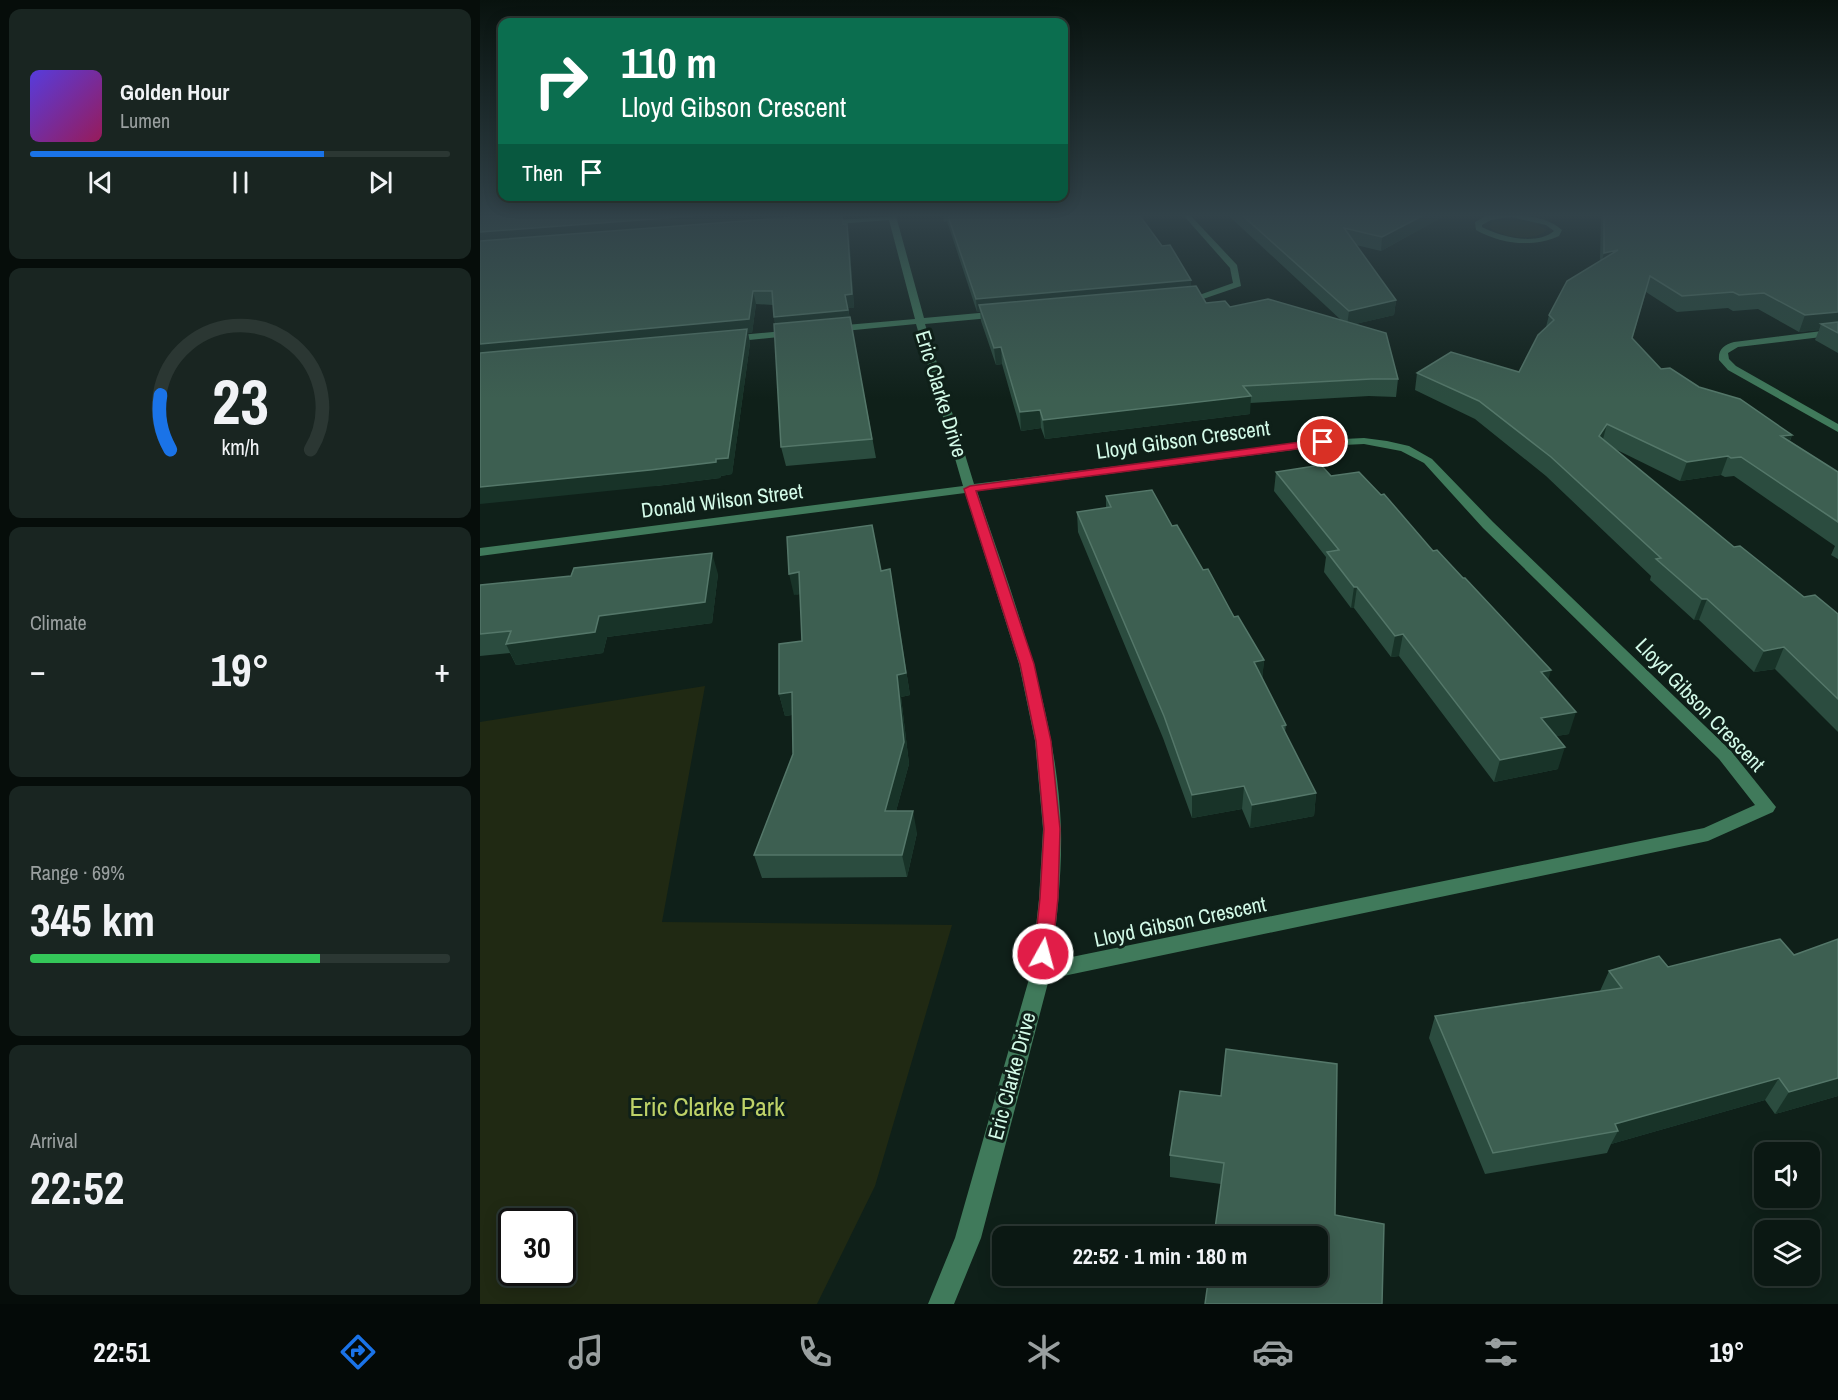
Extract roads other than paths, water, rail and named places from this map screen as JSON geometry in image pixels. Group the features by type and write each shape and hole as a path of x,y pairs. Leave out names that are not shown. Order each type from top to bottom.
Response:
{"street":[{"name":"Eric Clarke Drive","path":"908,277 970,489 1027,664 1043,741 1052,829 1049,898 1041,972 968,1238 941,1304"},
{"path":"1167,299 1203,296 1238,284 1236,277"},
{"path":"825,330 1014,313"},
{"path":"1838,332 1737,344 1728,347 1723,352 1724,360 1732,368 1838,429"},
{"path":"718,340 801,333"},
{"name":"Lloyd Gibson Crescent","path":"970,489 1334,441 1364,441 1405,448 1428,461 1488,525 1725,755 1767,807 1708,834 1041,972"},
{"name":"Donald Wilson Street","path":"480,552 970,489"}],"park label":[{"name":"Eric Clarke Park","path":"707,1107"}]}
